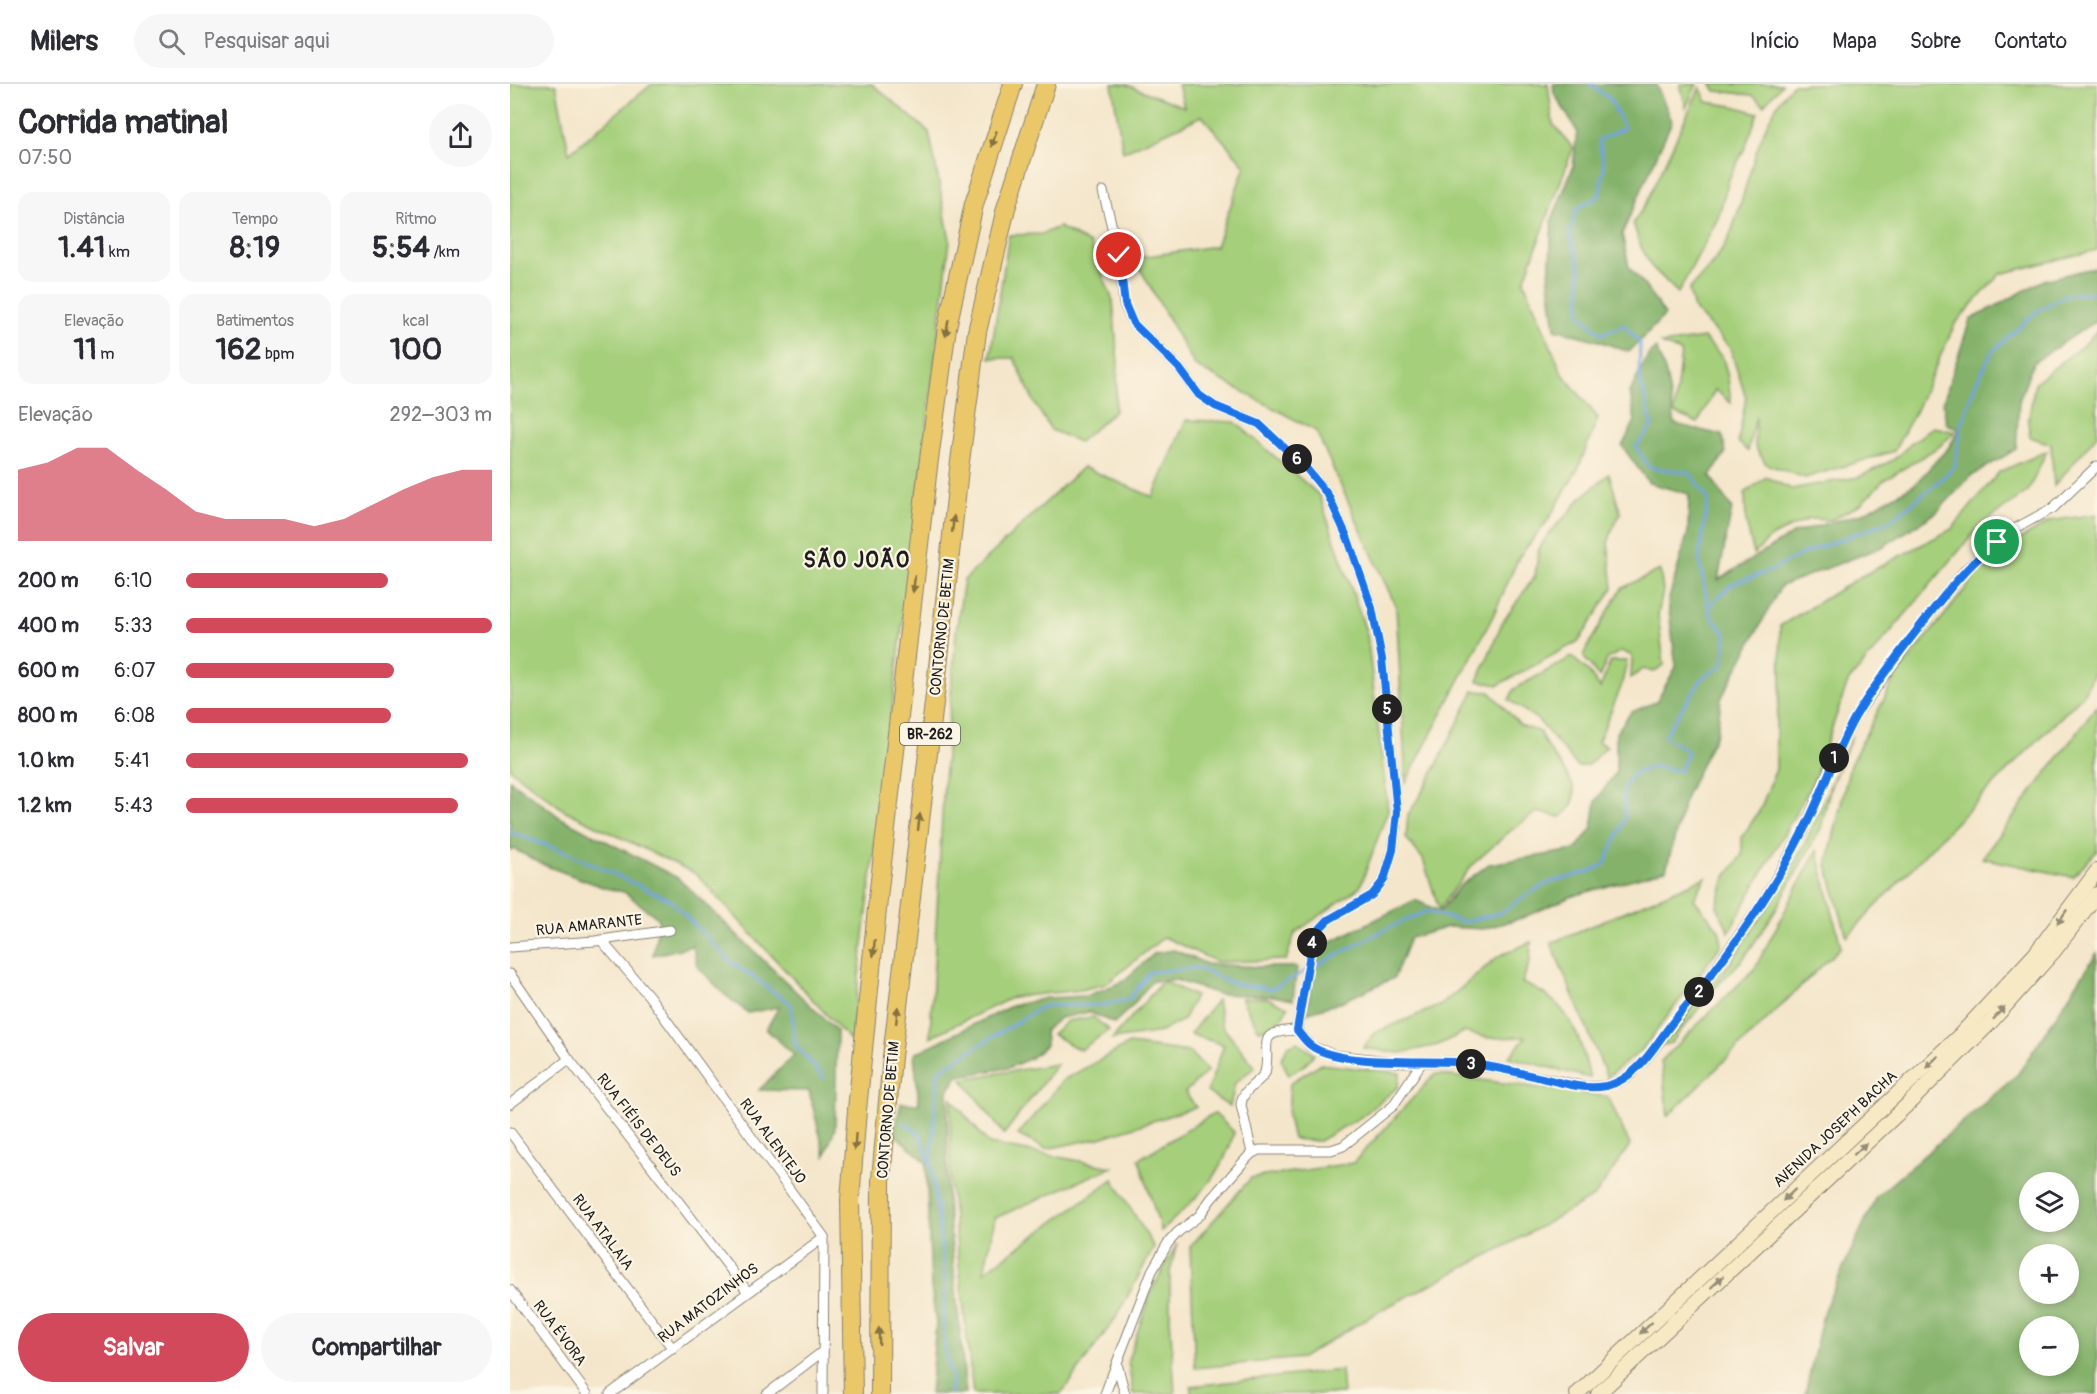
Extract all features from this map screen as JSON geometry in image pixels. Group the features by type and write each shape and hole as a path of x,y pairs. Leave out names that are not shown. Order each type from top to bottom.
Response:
{"highway":[{"name":"CONTORNO DE BETIM","path":"853,1394 850,1200 857,1110 879,890 928,467 946,327 974,204 1013,84"},
{"name":"CONTORNO DE BETIM","path":"880,1394 882,1168 892,1057 959,469 977,332 1006,208 1046,84"}],"main road":[{"name":"AVENIDA JOSEPH BACHA","path":"1577,1394 1961,1034 2035,954 2097,871"},
{"name":"AVENIDA JOSEPH BACHA","path":"1598,1394 1907,1105 1991,1022 2055,950 2097,894"}],"street":[{"path":"1103,191 1119,255 1125,304 1133,323 1179,368 1199,395 1215,406 1259,424 1306,468 1328,495 1348,539 1372,608 1382,659 1397,812 1393,850 1384,880 1372,895 1328,920 1313,936 1297,1030 1310,1046 1334,1055 1396,1062 1453,1062 1497,1068 1586,1087 1618,1082 1631,1074 1645,1060 1702,987 1761,905 1804,830 1834,758 1856,715 1894,660 1966,569 2018,527 2053,508 2097,465"},
{"name":"RUA AMARANTE","path":"510,947 601,940 670,930"},
{"name":"RUA ALENTEJO","path":"601,940 649,996 824,1237"},
{"name":"RUA FIÉIS DE DEUS","path":"510,974 569,1059 748,1292"},
{"path":"1252,1153 1241,1099 1244,1093 1265,1073 1265,1046 1268,1037 1274,1032 1297,1030"},
{"path":"510,1104 569,1059"},
{"path":"1105,1394 1152,1271 1168,1242 1199,1216 1252,1153 1260,1150 1331,1150 1343,1146 1393,1106 1422,1062"},
{"name":"RUA ATALAIA","path":"510,1132 673,1349"},
{"path":"823,1394 824,1237"},
{"name":"RUA MATOZINHOS","path":"610,1394 824,1237"},
{"name":"RUA ÉVORA","path":"510,1290 587,1394"},
{"path":"767,1394 822,1352"},
{"path":"1117,1364 1125,1394"}],"green space":[{"path":"510,84 556,84 569,153 652,84 872,84 929,132 950,240 851,1041 696,874 564,810 510,769"},
{"path":"1112,84 1125,84 1184,107 1178,84 1548,84 1553,124 1573,148 1524,281 1562,373 1598,418 1578,469 1548,520 1519,557 1493,616 1406,782 1396,607 1316,431 1195,366 1134,258 1216,246 1245,166 1202,116 1123,152"},
{"path":"1553,84 1656,84 1672,121 1622,234 1629,267 1665,315 1629,352 1555,329 1549,282 1552,220 1573,167 1577,131 1554,93"},
{"path":"1680,84 1697,84 1686,107"},
{"path":"1711,84 1782,84 1764,105 1752,95 1716,91"},
{"path":"1793,84 2097,84 2097,250 2000,274 1955,324 1916,410 1894,451 1805,478 1766,464 1755,447 1756,416 1748,451 1738,442 1746,398 1730,348 1694,309 1689,290 1712,264 1726,243 1770,118 1780,100"},
{"path":"1700,87 1707,102 1758,113 1745,148 1729,179 1718,218 1678,293 1651,266 1641,247 1633,223 1645,205"},
{"path":"1059,227 1090,244 1113,301 1118,364 1115,411 1079,442 1051,430 1035,404 1014,358 990,358 1009,235 1042,234"},
{"path":"2097,267 2097,320 2033,363 2019,401 2016,449 1970,477 1936,513 1882,547 1781,586 1721,699 1717,732 1686,796 1666,870 1573,896 1522,918 1483,929 1448,927 1410,938 1394,978 1336,1004 1306,1013 1320,947 1415,900 1440,911 1460,886 1489,864 1575,850 1592,828 1596,801 1616,772 1616,733 1631,712 1656,702 1676,667 1668,602 1688,532 1689,494 1649,483 1622,446 1635,421 1630,392 1649,354 1656,348 1666,374 1675,424 1722,435 1726,452 1710,476 1732,508 1718,580 1794,533 1863,513 1914,485 1949,447 1959,430 1946,423 1943,402 1970,320 2044,280"},
{"path":"2097,330 2097,435 2054,486 2051,444 2030,437 2028,422 2035,383 2087,342"},
{"path":"1704,338 1723,358 1731,403 1715,390 1698,423 1674,413 1681,352 1661,344"},
{"path":"1186,420 1235,422 1319,495 1367,634 1388,810 1360,887 1295,933 1286,960 1217,962 1164,937 1106,984 1080,990 1013,997 930,1037 944,781 956,632 964,580 1083,467 1153,497"},
{"path":"1933,427 1955,432 1940,446 1883,481 1861,504 1831,520 1809,519 1772,536 1754,554 1746,522 1745,493 1766,477 1791,489 1859,477 1893,460"},
{"path":"2047,451 2028,491 1980,526 1848,682 1813,782 1729,932 1717,906 1725,878 1742,855 1742,837 1760,810 1776,769 1776,726 1781,681 1780,626 1860,577 1952,529 1999,472"},
{"path":"1609,474 1621,514 1615,522 1608,543 1613,588 1579,641 1498,685 1478,681 1502,623 1535,576 1539,548 1580,499"},
{"path":"2096,514 2097,668 2083,695 1948,830 1847,937 1827,865 1850,765 1896,676 1990,558 2050,521"},
{"path":"1660,570 1663,591 1658,615 1664,665 1654,672 1643,669 1631,678 1632,656 1622,651 1608,658 1599,677 1584,657 1586,649 1622,588"},
{"path":"1572,657 1588,671 1600,688 1611,661 1627,661 1621,687 1598,742 1607,746 1588,765 1578,767 1538,720 1509,700 1514,689"},
{"path":"1474,691 1490,692 1520,725 1540,732 1573,786 1574,796 1571,807 1561,817 1537,812 1509,832 1473,864 1439,909 1423,859 1406,838 1408,815 1427,784"},
{"path":"2097,706 2097,851 2073,877 1982,858"},
{"path":"1852,736 1831,785 1821,828 1772,916 1744,958 1716,987 1671,1043 1660,1046 1730,963 1776,894 1804,846"},
{"path":"510,780 561,818 678,878 837,1031 835,1128 825,1156 809,1091 759,1090 794,1055 766,1029 779,1007 748,1013 725,995 697,966 693,946 653,955 659,919 624,892 605,888 544,865 514,849 510,850"},
{"path":"1817,850 1841,947 1668,1116 1661,1061 1755,968"},
{"path":"1706,877 1694,899 1719,930 1722,944 1642,1050 1607,1077 1551,943"},
{"path":"1531,942 1530,961 1522,983 1551,999 1570,1020 1590,1078 1509,1057 1526,1037 1489,1038 1464,1032 1438,1045 1400,1053 1363,1048 1374,1033 1441,1005 1499,956"},
{"path":"1174,950 1207,964 1297,967 1293,1000 1273,996 1218,994 1176,980 1152,981 1132,1006 1114,1023 1089,1012 1060,1018 1045,1030 1046,1045 1031,1058 1008,1068 958,1076 948,1091 947,1198 966,1394 930,1394 936,1323 931,1287 926,1162 894,1134 901,1103 919,1104 914,1054 1011,1006 1046,998 1086,996 1122,982 1155,953"},
{"path":"2097,953 2097,1394 1805,1394 1824,1310 1876,1197 2018,1074"},
{"path":"1163,981 1195,996 1183,1020 1161,1032 1112,1039"},
{"path":"1241,998 1267,998 1288,1007 1278,1024 1259,1030"},
{"path":"1217,1000 1222,1026 1255,1067 1235,1083 1230,1107 1207,1092 1224,1045 1190,1034"},
{"path":"1093,1017 1109,1030 1080,1050 1052,1034 1067,1021"},
{"path":"1297,1042 1314,1054 1306,1064 1289,1075 1281,1059 1288,1046"},
{"path":"1129,1044 1189,1052 1208,1071 1185,1092 1196,1107 1100,1138 1046,1149 1018,1135 1063,1080"},
{"path":"1057,1064 1004,1134 962,1079"},
{"path":"1320,1064 1400,1073 1398,1087 1361,1117 1319,1141 1293,1139 1288,1117 1290,1083"},
{"path":"1435,1074 1608,1097 1630,1145 1595,1196 1513,1242 1379,1311 1302,1358 1195,1368 1190,1247 1251,1178 1353,1163"},
{"path":"951,1098 989,1144 1112,1167 995,1218 984,1272 1113,1179 1154,1247 1117,1316 1061,1394 973,1394 950,1182"},
{"path":"1214,1113 1234,1132 1229,1148 1215,1175 1161,1231 1139,1159"},
{"path":"1177,1244 1170,1272 1170,1318 1175,1394 1133,1394 1128,1360 1151,1292"},
{"path":"1341,1370 1343,1394 1191,1394 1191,1386"}],"waterway":[{"path":"950,1394 952,1378 945,1352 943,1322 946,1285 931,1164 938,1071 1043,1006 1104,1005 1129,999 1150,972 1198,968 1235,984 1272,989 1386,929 1427,911 1463,922 1503,912 1548,883 1589,872 1605,864 1625,819 1623,792 1631,775 1655,766 1680,771 1688,751 1664,736 1703,677 1723,665 1726,634 1710,615 1699,559 1708,499 1690,473 1649,467 1636,447 1652,426 1639,374 1640,343 1624,325 1602,334 1580,314 1580,267 1570,235 1576,209 1599,196 1604,167 1599,140 1624,128 1610,99 1590,84"},
{"path":"1708,607 1732,584 1770,571 1802,554 1890,521 1936,484 1955,466 1961,426 1975,385 1992,352 2037,311 2065,295 2097,292"},
{"path":"510,832 566,852 670,900 730,961 791,1004 795,1044 824,1078"},
{"path":"904,1122 919,1133 930,1162"}],"district":[{"name":"SÃO JOÃO","path":"857,560"}],"route":[{"path":"1119,255 1125,304 1133,323 1179,368 1199,395 1215,406 1259,424 1306,468 1328,495 1348,539 1372,608 1382,659 1397,812 1393,850 1384,880 1372,895 1328,920 1313,936 1297,1030 1310,1046 1334,1055 1396,1062 1453,1062 1497,1068 1586,1087 1618,1082 1631,1074 1645,1060 1702,987 1761,905 1804,830 1834,758 1856,715 1934,608 1966,569 1997,542"}]}
